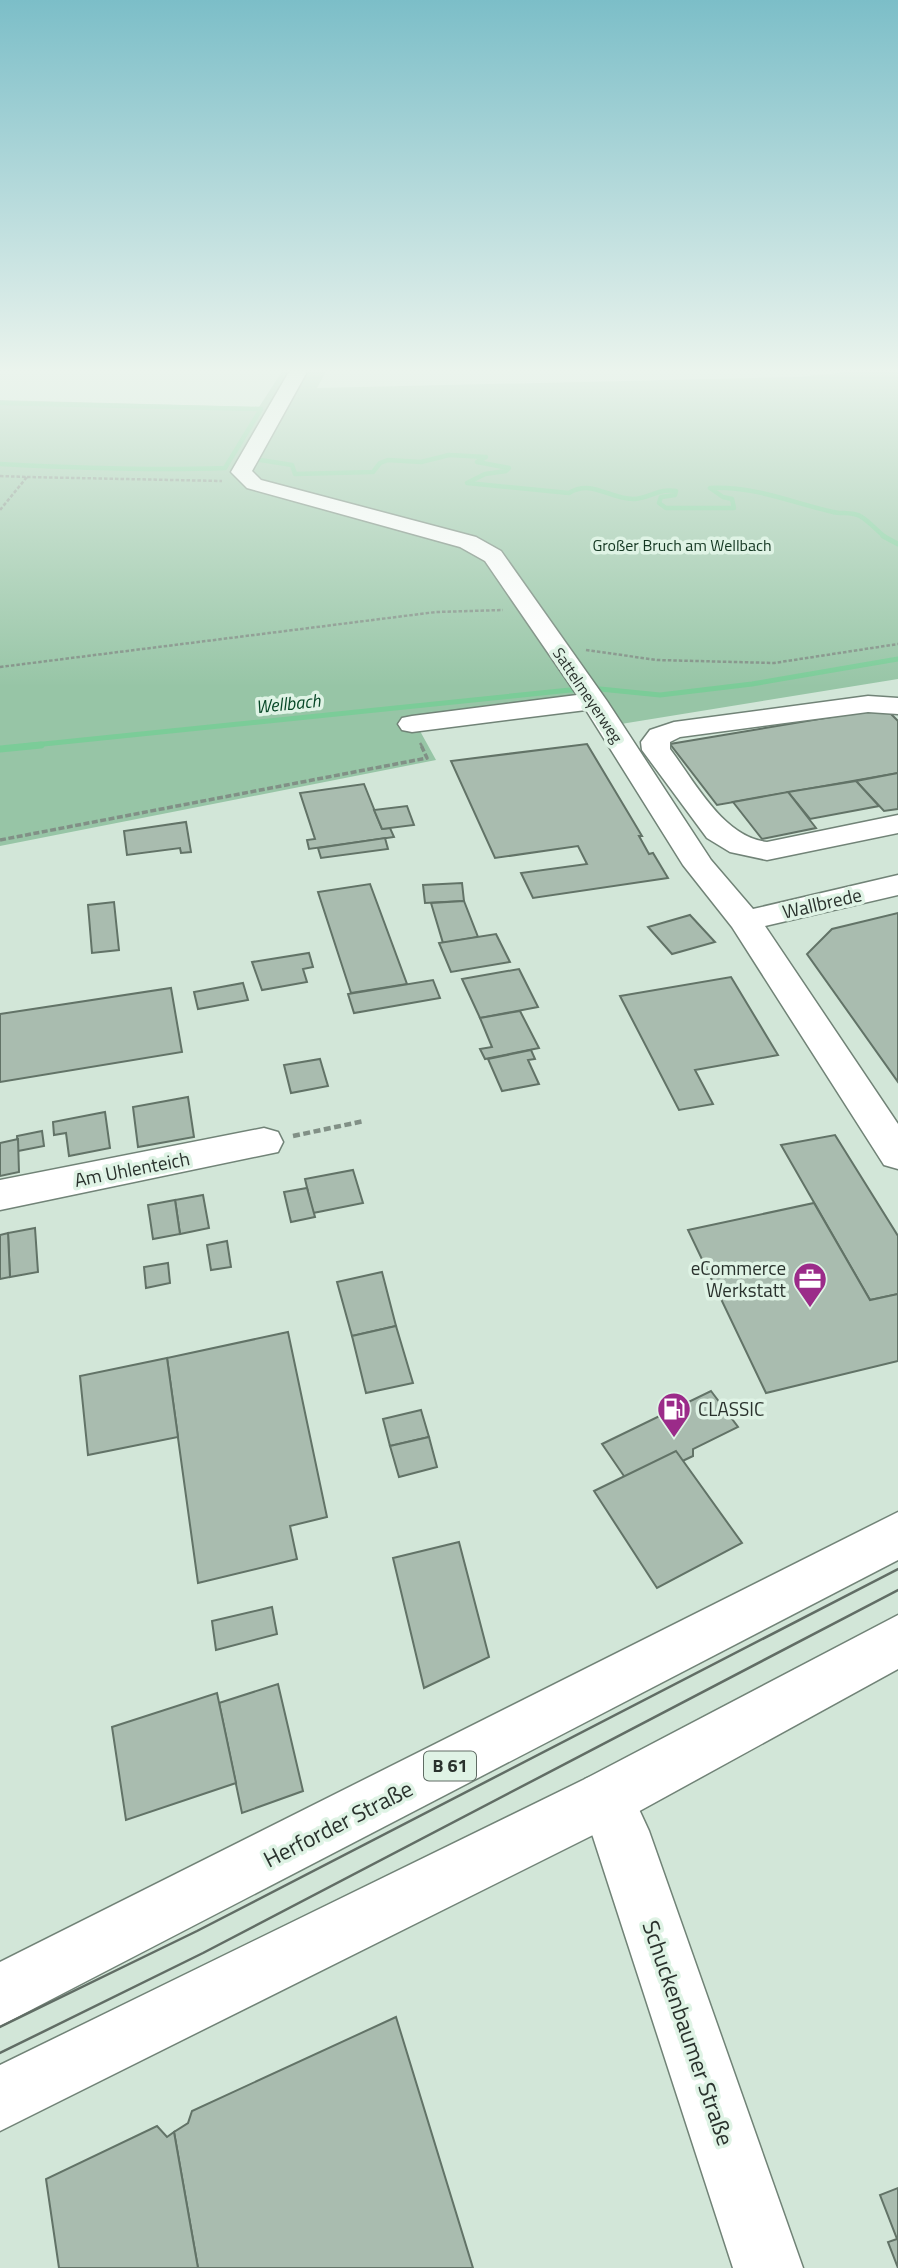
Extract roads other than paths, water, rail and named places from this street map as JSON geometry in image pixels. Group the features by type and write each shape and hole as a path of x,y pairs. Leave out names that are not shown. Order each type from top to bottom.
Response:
{"street":[{"name":"Sattelmeyerweg","path":"244,476 250,482 468,542 493,556 594,701 699,865 746,921 898,1155"},
{"path":"412,724 594,701"},
{"path":"898,706 868,704 674,730 660,736 655,742 656,750 718,832 730,842 746,849 767,851 898,824"},
{"name":"Wallbrede","path":"746,921 898,885"},
{"name":"Am Uhlenteich","path":"0,1195 264,1142"},
{"name":"Herforder Straße","path":"0,1995 898,1535"},
{"path":"0,2099 605,1799 898,1641"},
{"name":"Schuckenbaumer Straße","path":"605,1799 620,1831 768,2268"}],"waterway":[{"path":"481,476 467,483 569,493 585,488 633,499 664,491 676,491 675,495 661,497 659,503 666,508 734,508 732,499 723,497 710,488 742,490 772,495 833,512 857,515 885,537"},
{"path":"883,536 898,544"},
{"name":"Wellbach","path":"600,689 660,695 752,684 898,659"},
{"name":"Wellbach","path":"24,746 580,689"},
{"name":"Wellbach","path":"0,749 41,745"}],"tram line":[{"path":"0,2027 197,1931 898,1569"},
{"path":"0,2053 203,1953 898,1590"}],"place":[{"name":"eCommerce Werkstatt","path":"810,1309"},
{"name":"CLASSIC","path":"674,1439"}],"park label":[{"name":"Großer Bruch am Wellbach","path":"682,545"}]}
